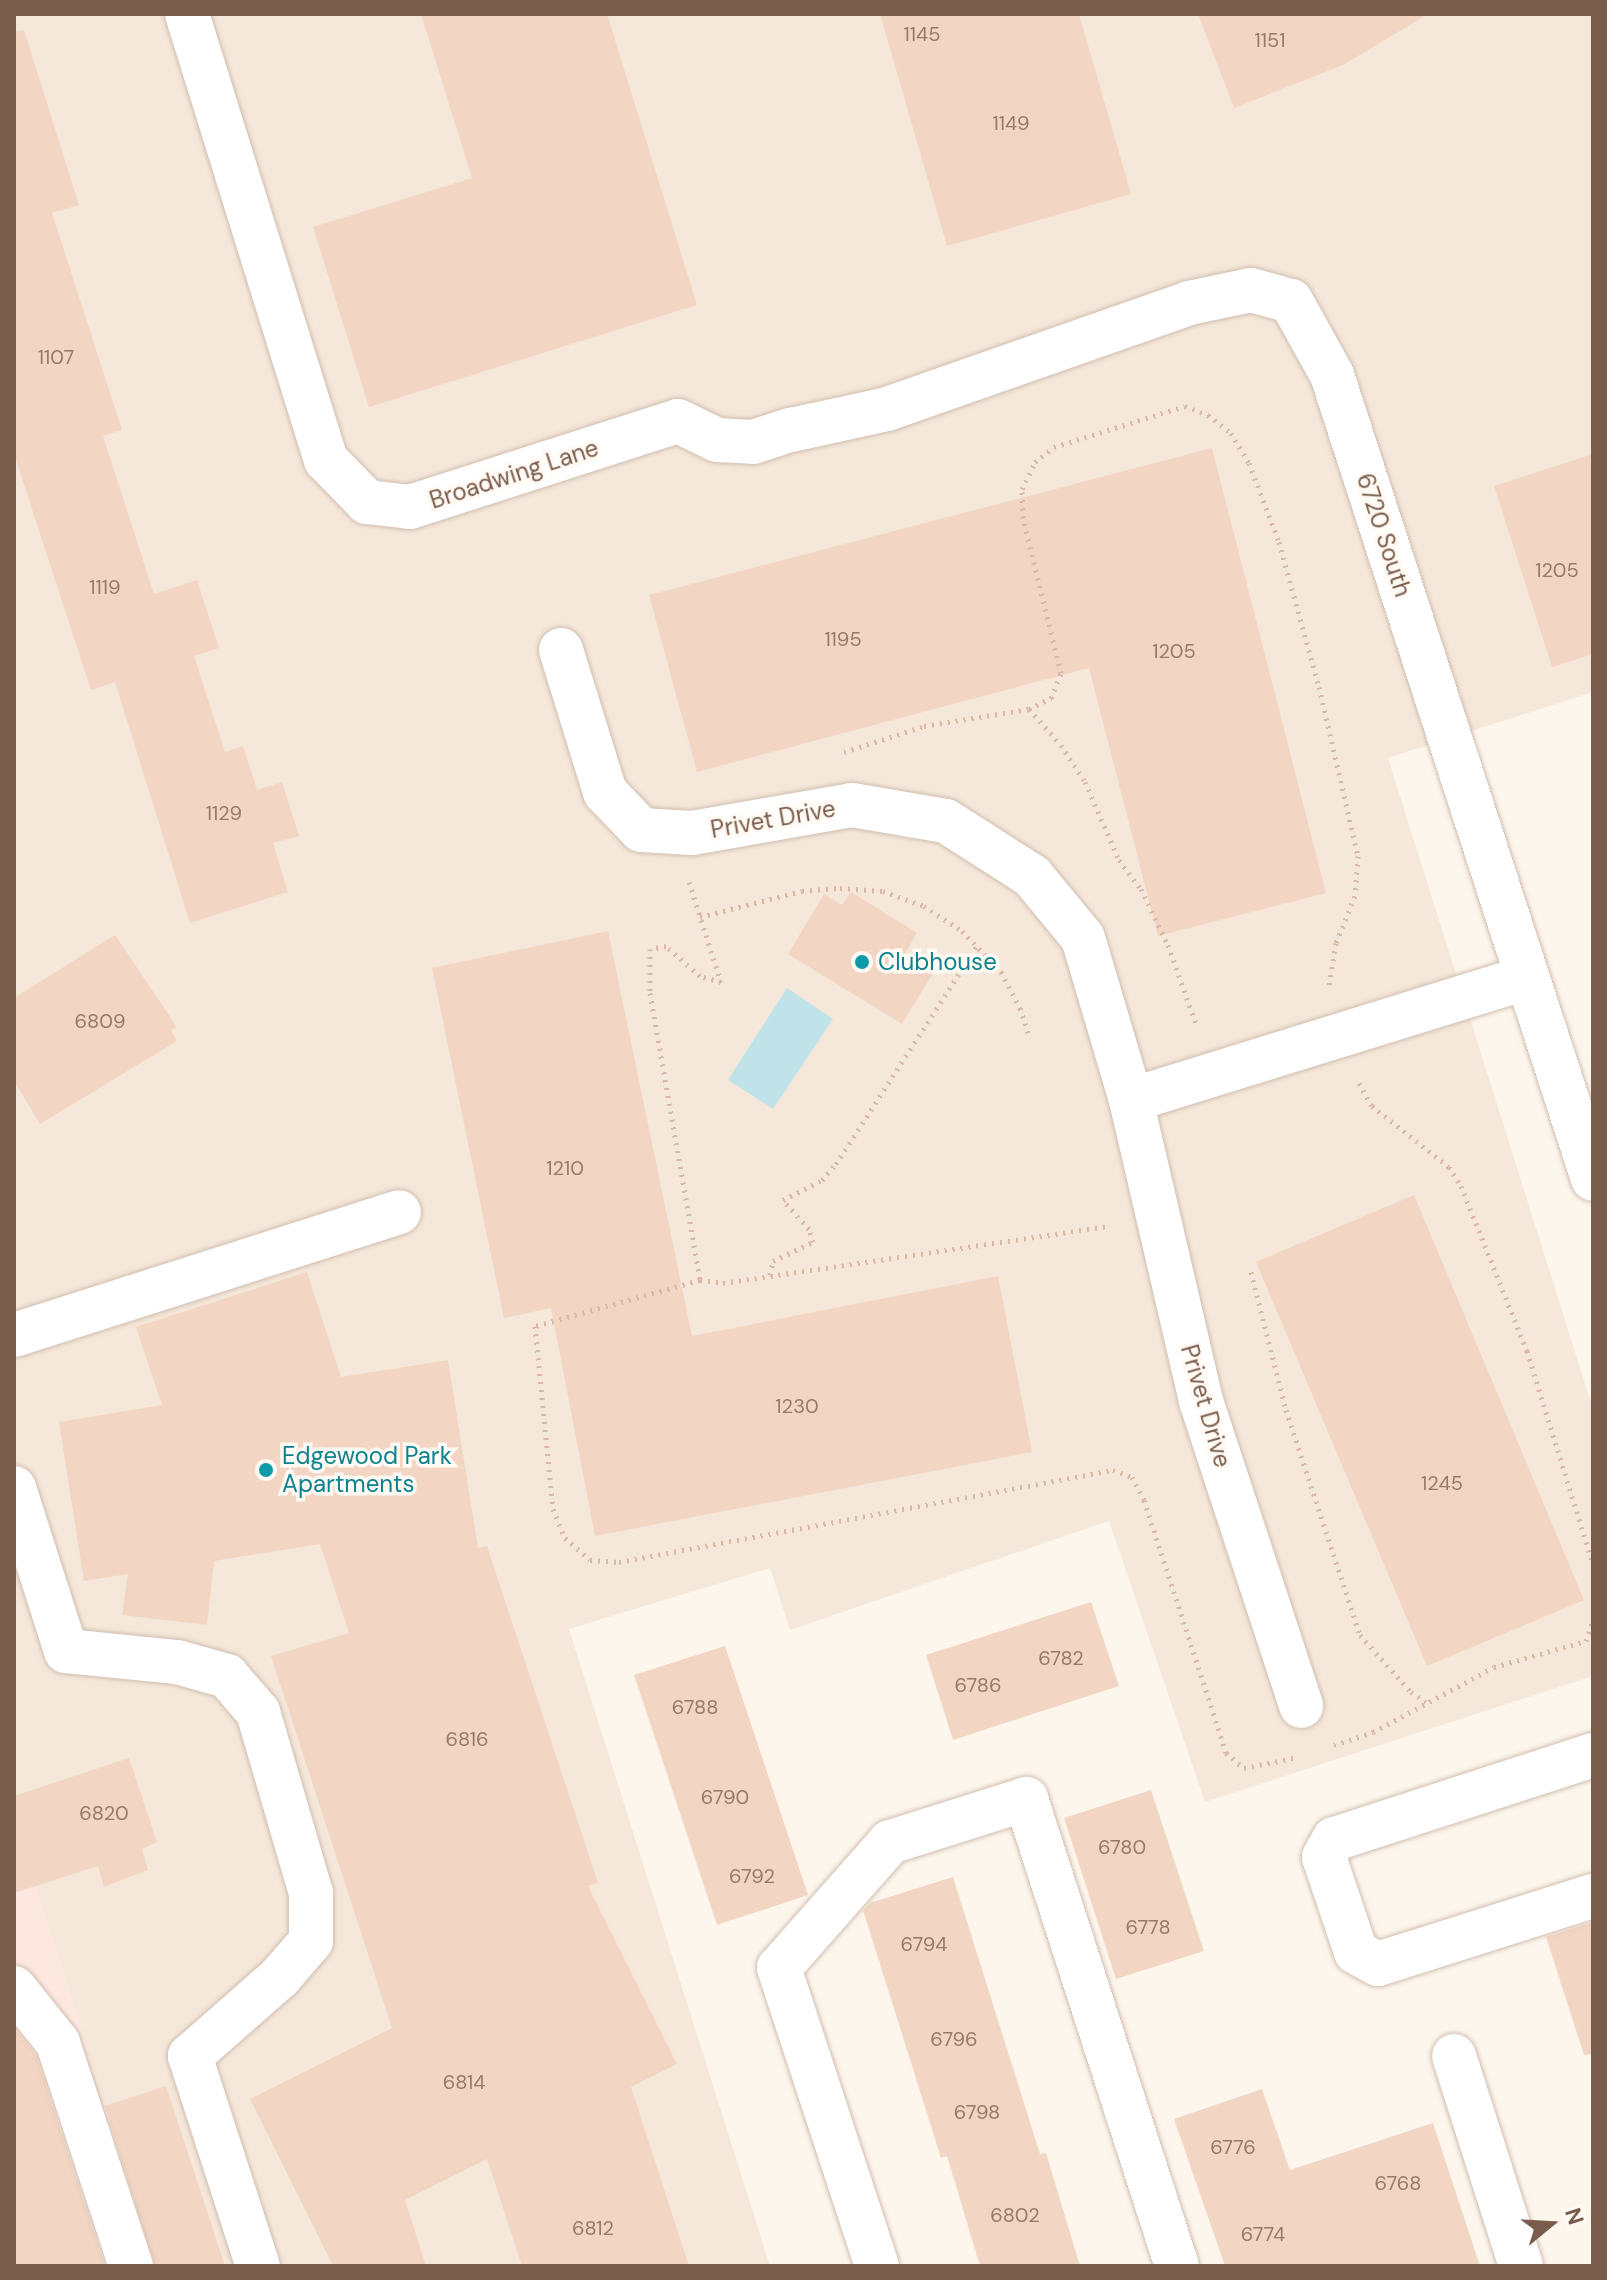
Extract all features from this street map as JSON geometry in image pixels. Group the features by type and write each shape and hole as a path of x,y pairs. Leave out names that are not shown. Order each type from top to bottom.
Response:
{"street":[{"name":"Broadwing Lane","path":"187,14 326,460 367,502 410,507 678,421 717,440 753,442 887,409"},
{"name":"6720 South","path":"887,409 1189,303 1251,290 1291,301 1332,375 1593,1179"},
{"name":"Privet Drive","path":"561,650 605,792 641,830 692,833 852,805 946,821 1032,876 1083,938 1131,1100 1201,1401 1301,1706"},
{"path":"1131,1100 1526,978"},
{"path":"14,1335 399,1212"},
{"path":"14,1488 66,1651 177,1662 227,1676 258,1712 311,1893 311,1941 280,1977 190,2056 258,2266"},
{"path":"1593,1755 1334,1839 1324,1857 1356,1952 1378,1964 1593,1896"},
{"path":"877,2266 779,1968 890,1842 1026,1799 1177,2266"},
{"path":"14,1988 58,2043 131,2266"},
{"path":"1454,2056 1521,2266"}],"path":[{"path":"1029,709 1061,745 1085,782 1119,860 1141,889 1168,945 1199,1033"},
{"path":"700,917 802,891 840,888 883,891 924,906 962,931 1001,972 1020,1008 1029,1036"},
{"path":"770,1275 773,1261 813,1242 809,1229 783,1200 822,1180 851,1144 977,946"},
{"path":"700,1280 723,1283 984,1247 1157,1219"},
{"path":"1251,1272 1286,1410 1360,1635 1411,1692 1426,1702"},
{"path":"620,1302 535,1326 553,1509 565,1538 590,1560 619,1562 1113,1470 1132,1477 1144,1500 1226,1753 1244,1768 1301,1756"},
{"path":"1330,1747 1373,1732 1494,1667 1586,1641 1593,1621"}],"shaded area":[{"path":"14,14 1593,14 1593,692 1388,758 1593,1409 1593,1676 1205,1802 1109,1521 790,1630 770,1568 569,1629 770,2266 158,2266 14,1821"},
{"path":"14,1821 158,2266 14,2266"}],"water":[{"path":"787,988 833,1019 773,1109 728,1080"}],"building":[{"path":"421,14 607,14 697,305 369,407 313,227 472,178"},
{"path":"880,14 1079,14 1131,194 947,246"},
{"path":"1198,14 1428,14 1343,65 1234,108"},
{"path":"24,30 79,205 52,213 122,430 103,436 154,594 197,580 219,648 194,656 225,752 243,746 257,790 282,782 299,836 273,843 288,892 190,923 115,682 91,690 14,454 14,32"},
{"path":"1212,448 1326,893 1158,936 1089,668 697,772 649,595"},
{"path":"1593,454 1593,654 1552,667 1494,486"},
{"name":"Clubhouse","path":"851,892 917,933 906,952 935,970 902,1024 788,954 824,894 842,905"},
{"path":"608,931 692,1336 998,1276 1032,1452 595,1536 551,1308 504,1318 432,968"},
{"path":"115,935 177,1027 171,1030 177,1041 40,1124 14,1081 14,998"},
{"path":"1414,1195 1584,1600 1427,1666 1256,1262"},
{"path":"307,1272 341,1377 448,1360 478,1548 487,1546 598,1883 588,1886 677,2064 631,2087 689,2266 522,2266 487,2159 405,2200 426,2266 333,2266 250,2099 392,2028 271,1656 349,1633 320,1544 214,1561 207,1625 122,1615 128,1574 84,1581 59,1422 162,1405 136,1327"},
{"path":"1091,1602 1119,1686 953,1740 926,1655"},
{"path":"725,1646 808,1895 717,1925 634,1675"},
{"path":"129,1758 157,1842 142,1849 148,1870 104,1887 98,1866 14,1893 14,1796"},
{"path":"1151,1790 1204,1951 1116,1979 1064,1818"},
{"path":"953,1877 1040,2154 1046,2153 1080,2266 980,2266 947,2156 941,2158 863,1910 870,1903"},
{"path":"1593,1922 1593,2054 1584,2055 1546,1937"},
{"path":"14,2028 36,2055 105,2266 14,2266"},
{"path":"166,2086 225,2266 155,2266 105,2106"},
{"path":"1262,2089 1290,2170 1433,2123 1480,2266 1225,2266 1174,2119"}],"place":[{"name":"Clubhouse","path":"862,962"},
{"name":"Edgewood Park Apartments","path":"266,1470"}]}
